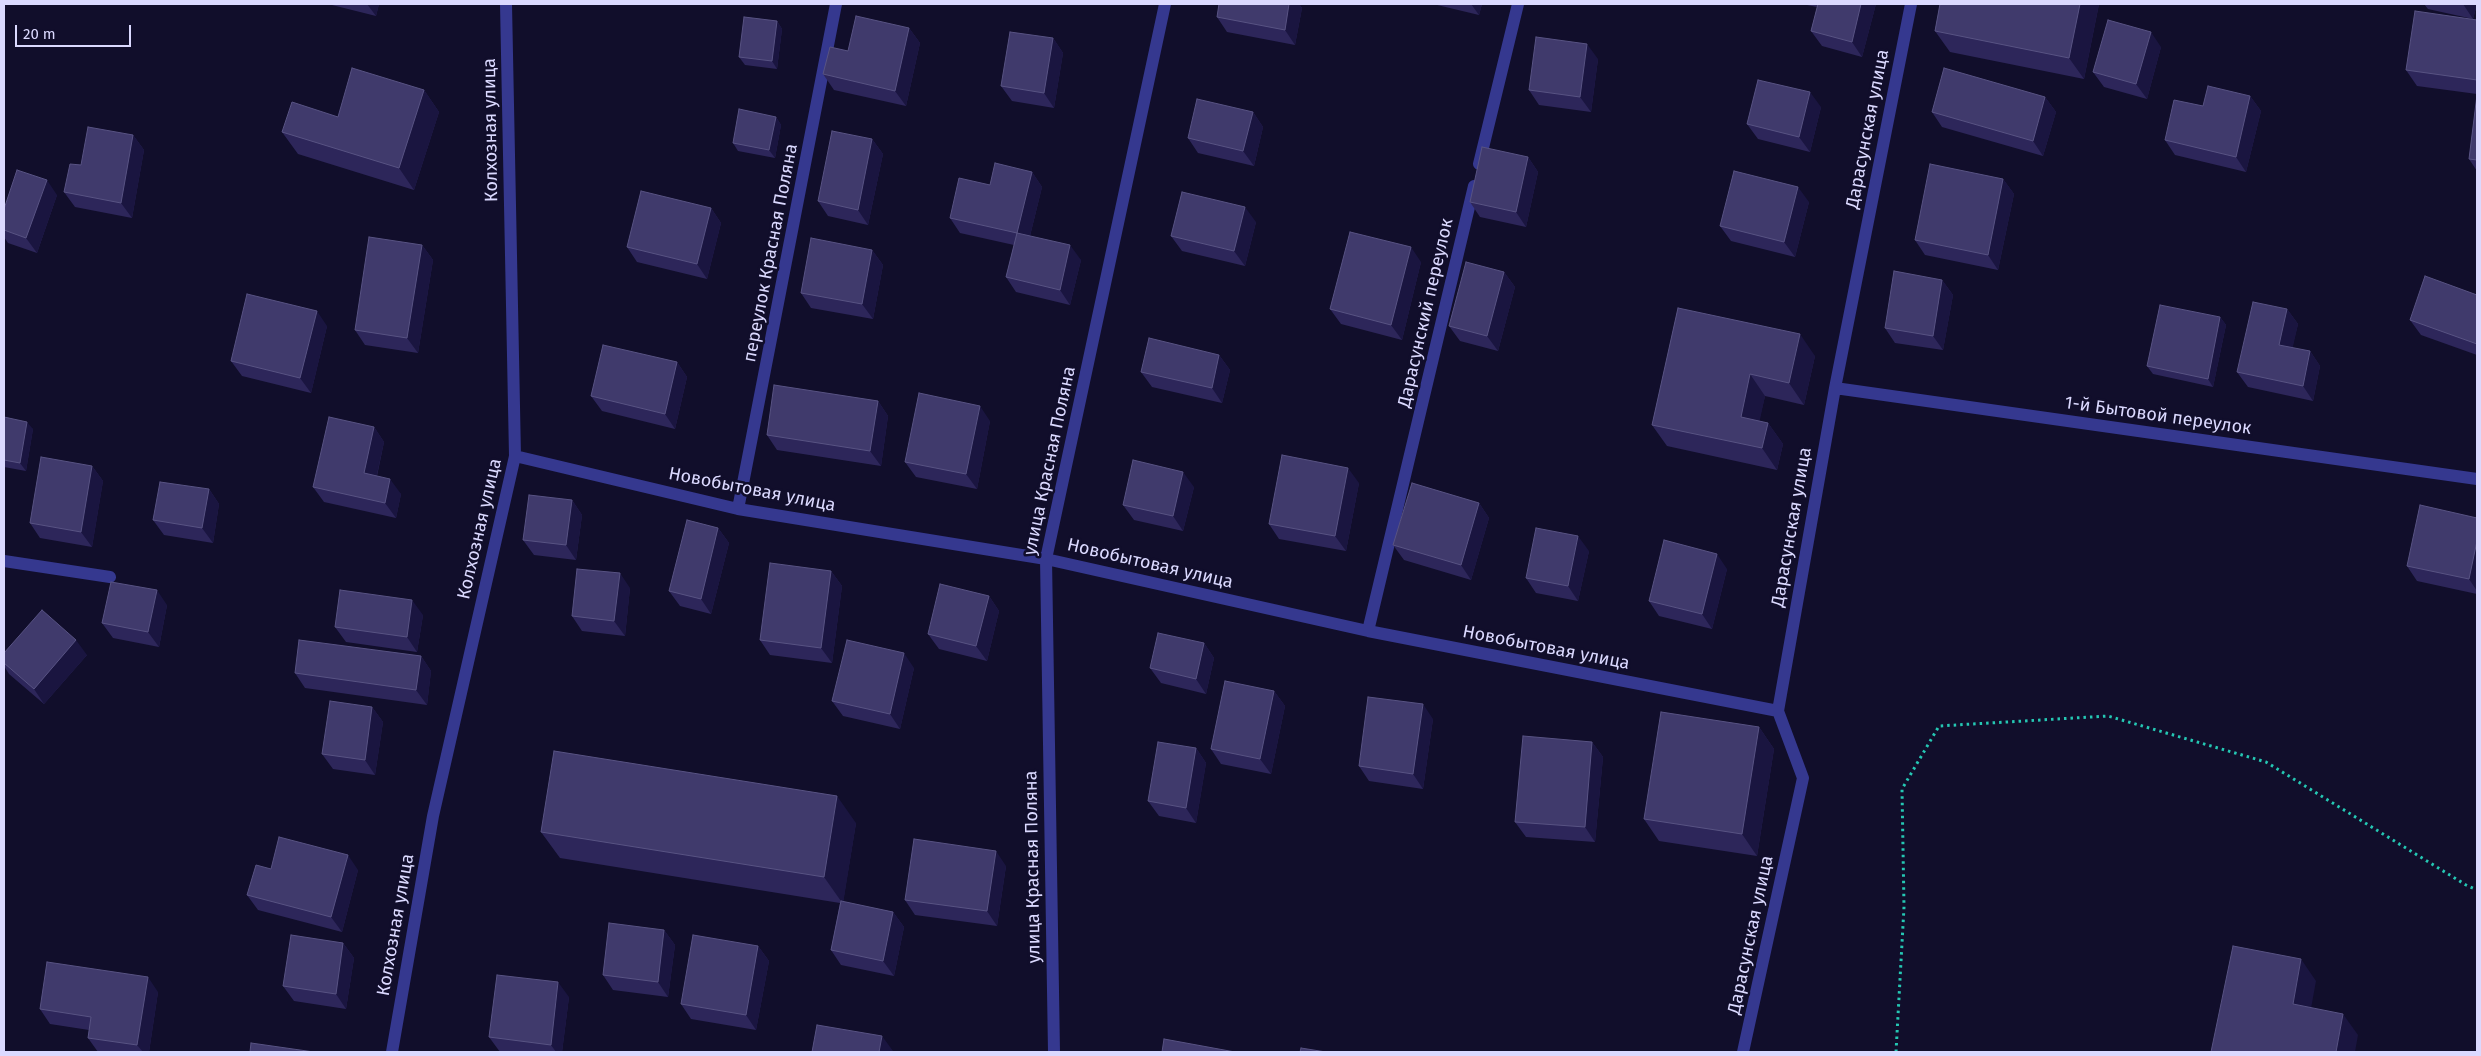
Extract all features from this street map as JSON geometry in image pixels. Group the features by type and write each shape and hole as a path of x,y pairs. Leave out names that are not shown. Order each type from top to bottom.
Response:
{"street":[{"name":"Колхозная улица","path":"392,1052 433,816 515,456 506,4"},
{"name":"переулок Красная Поляна","path":"738,509 836,4"},
{"name":"улица Красная Поляна","path":"1054,1052 1046,559 1164,4"},
{"name":"Дарасунский переулок","path":"1368,631 1518,4"},
{"name":"Дарасунская улица","path":"1743,1052 1803,778 1778,711 1834,388 1911,4"},
{"name":"1-й Бытовой переулок","path":"1834,388 2477,479"},
{"name":"Новобытовая улица","path":"515,456 738,509 1046,559 1368,631 1778,711"},
{"path":"4,561 110,577"}],"path":[{"path":"1896,1052 1904,907 1902,789 1939,726 2108,716 2266,762 2477,890"}],"building":[{"path":"1219,4 1289,4 1285,30 1217,17"},
{"path":"1818,4 1861,4 1852,42 1811,31"},
{"path":"1940,4 2080,4 2069,58 1935,31"},
{"path":"2415,11 2477,20 2477,80 2406,70"},
{"path":"856,16 909,28 895,91 823,74 830,47 848,51"},
{"path":"744,17 777,21 772,61 739,57"},
{"path":"2108,20 2151,32 2136,84 2093,72"},
{"path":"1010,32 1053,38 1044,93 1001,86"},
{"path":"1536,37 1587,44 1580,97 1529,90"},
{"path":"352,68 424,90 399,168 282,132 292,102 338,117"},
{"path":"1944,68 2045,97 2033,141 1932,112"},
{"path":"1758,80 1810,92 1799,137 1747,124"},
{"path":"2208,86 2250,96 2236,157 2165,140 2174,100 2203,106"},
{"path":"2477,95 2477,160 2469,159"},
{"path":"1197,99 1253,112 1243,151 1188,138"},
{"path":"739,109 776,117 769,150 733,143"},
{"path":"88,127 133,135 121,203 64,192 70,164 81,165"},
{"path":"832,131 872,139 858,210 818,201"},
{"path":"1482,147 1528,157 1516,212 1470,202"},
{"path":"995,163 1032,172 1017,233 950,218 959,178 990,185"},
{"path":"1930,164 2003,179 1988,255 1915,240"},
{"path":"17,170 47,180 26,238 4,230 4,209"},
{"path":"1734,171 1798,187 1784,242 1720,226"},
{"path":"641,191 711,208 697,264 627,247"},
{"path":"1182,192 1245,207 1234,251 1171,236"},
{"path":"1350,232 1411,247 1391,325 1330,309"},
{"path":"1017,233 1070,245 1060,290 1006,277"},
{"path":"369,237 422,245 407,338 355,330"},
{"path":"811,238 872,250 862,304 801,293"},
{"path":"1466,262 1504,272 1487,336 1449,326"},
{"path":"1894,271 1942,280 1933,336 1885,328"},
{"path":"2425,276 2477,295 2477,344 2410,320"},
{"path":"247,294 317,311 300,378 231,361"},
{"path":"2253,302 2287,309 2279,345 2310,351 2303,386 2237,372"},
{"path":"2160,305 2220,317 2208,379 2147,366"},
{"path":"1678,308 1800,334 1789,383 1750,374 1741,417 1768,423 1762,448 1652,425"},
{"path":"1149,338 1219,355 1212,388 1141,372"},
{"path":"603,345 677,362 665,414 591,396"},
{"path":"774,385 878,401 870,451 767,435"},
{"path":"919,393 980,406 966,474 905,462"},
{"path":"4,417 27,422 20,463 4,460"},
{"path":"329,417 374,427 364,473 390,479 385,503 313,487"},
{"path":"1282,455 1348,468 1335,536 1269,524"},
{"path":"41,457 92,466 81,532 30,523"},
{"path":"1133,460 1183,472 1173,516 1123,505"},
{"path":"160,482 209,489 202,528 153,520"},
{"path":"1412,483 1479,503 1461,565 1393,545"},
{"path":"529,495 572,500 566,545 523,540"},
{"path":"2420,505 2477,518 2477,541 2469,579 2407,566"},
{"path":"687,520 718,528 701,599 669,591"},
{"path":"1536,528 1578,536 1568,586 1526,578"},
{"path":"1664,540 1717,554 1702,614 1649,601"},
{"path":"770,563 831,571 821,648 760,640"},
{"path":"577,569 620,573 614,621 572,616"},
{"path":"111,582 157,590 148,632 102,623"},
{"path":"940,584 989,596 976,646 928,634"},
{"path":"340,590 412,600 407,637 335,627"},
{"path":"42,610 76,640 34,689 4,663 4,653"},
{"path":"1158,633 1204,643 1196,679 1150,668"},
{"path":"299,640 421,656 416,690 295,673"},
{"path":"847,640 904,653 890,714 832,701"},
{"path":"1225,681 1274,691 1260,759 1211,749"},
{"path":"1368,697 1423,704 1413,774 1359,766"},
{"path":"330,701 372,707 365,760 322,754"},
{"path":"1661,712 1759,727 1742,834 1644,819"},
{"path":"1523,736 1592,742 1585,827 1515,822"},
{"path":"1158,742 1196,748 1186,808 1148,801"},
{"path":"554,751 837,796 824,877 541,832"},
{"path":"279,837 348,855 331,917 247,895 256,865 271,869"},
{"path":"914,839 996,851 987,911 905,900"},
{"path":"841,901 893,912 883,961 831,950"},
{"path":"609,923 664,930 658,982 603,975"},
{"path":"291,935 343,943 336,994 283,986"},
{"path":"693,935 758,946 746,1015 681,1004"},
{"path":"2233,946 2301,959 2293,1004 2343,1014 2336,1052 2211,1052"},
{"path":"47,962 148,977 137,1045 88,1038 91,1017 40,1009"},
{"path":"497,975 558,982 551,1045 489,1037"},
{"path":"817,1025 882,1036 879,1052 812,1052"},
{"path":"1164,1039 1235,1052 1162,1052"},
{"path":"251,1043 314,1052 250,1052"},
{"path":"1301,1048 1326,1052 1300,1052"}]}
